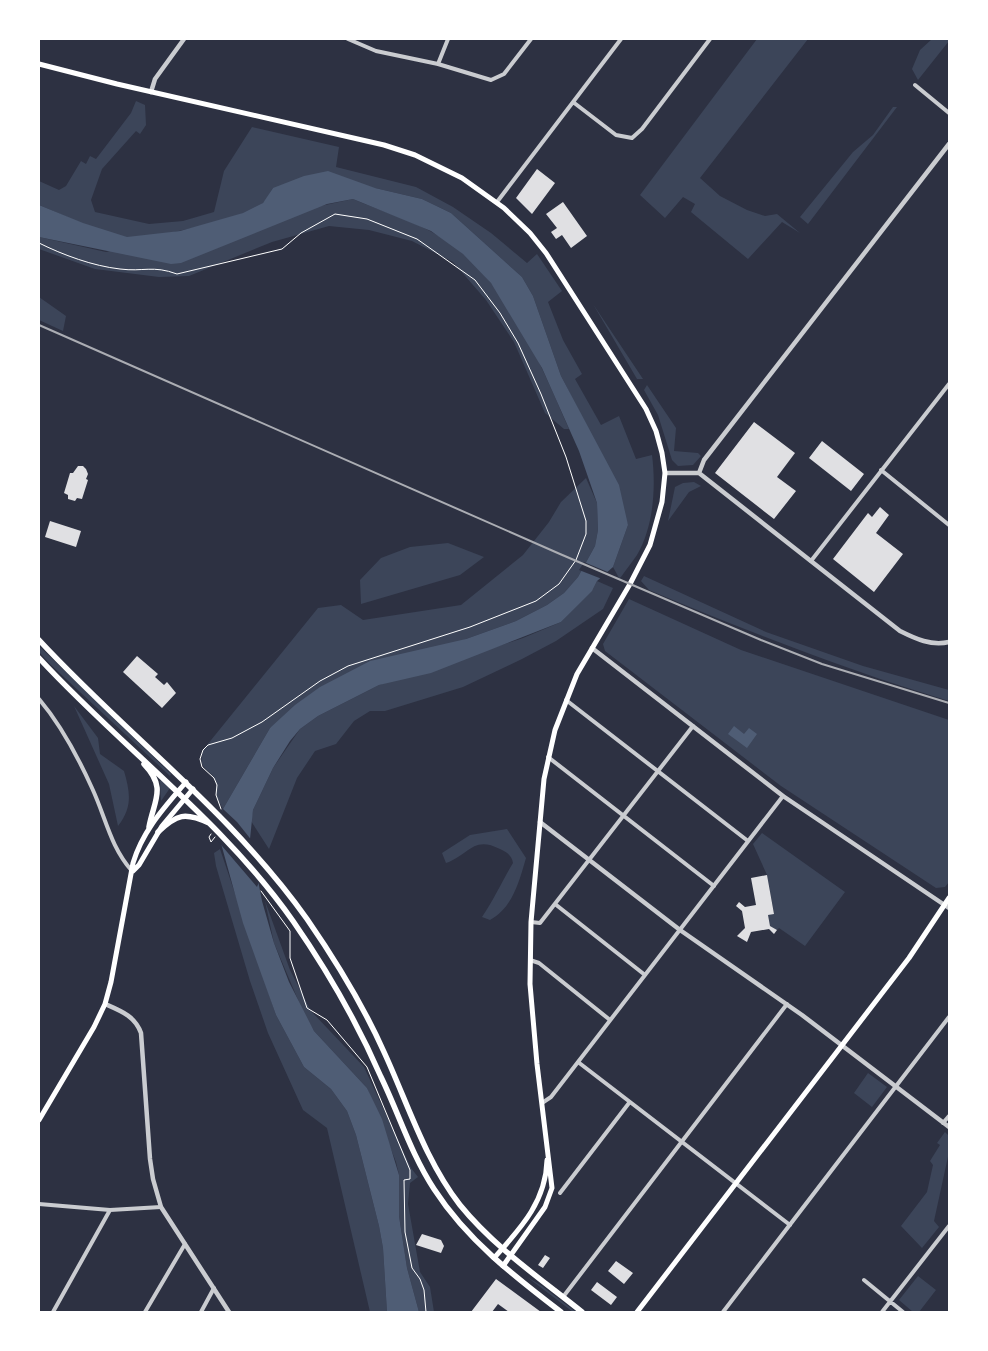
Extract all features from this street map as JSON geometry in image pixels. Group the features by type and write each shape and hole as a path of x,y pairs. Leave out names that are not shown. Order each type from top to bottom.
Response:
{"main road":[{"path":"39,64 151,92 258,115 415,155 462,178 497,202 525,228 542,248 639,397 656,431 665,473 661,507 650,545 630,584 592,648 566,700 548,757 531,922 530,960 532,1012 552,1177 549,1197 535,1224 503,1266"},
{"path":"39,640 186,782 265,866 307,919 354,993 383,1048 428,1154 447,1187 475,1222 503,1248 582,1312"},
{"path":"39,658 215,826 262,881 292,920 343,999 373,1058 411,1146 433,1188 457,1221 494,1258 562,1312"},
{"path":"39,1120 94,1027 105,1004 111,982 136,854 149,827 157,800 157,785 134,750"},
{"path":"149,827 186,782"},
{"path":"132,871 139,865 158,832 184,797 193,789"},
{"path":"158,832 174,819 187,816 215,826"},
{"path":"637,1312 909,958 947,906 949,898"},
{"path":"494,1258 526,1221 540,1198 546,1177 547,1147"}],"street":[{"path":"151,92 155,79 184,39"},
{"path":"348,39 376,51 438,64 492,80 511,66 531,39"},
{"path":"438,64 448,39"},
{"path":"497,202 620,39"},
{"path":"573,102 616,135 632,138 642,129 710,39"},
{"path":"916,85 949,113"},
{"path":"698,473 704,460 949,144"},
{"path":"811,561 949,384"},
{"path":"881,470 949,525"},
{"path":"665,473 698,473 900,631 917,640 934,643 949,642"},
{"path":"592,648 783,796 947,906"},
{"path":"39,699 72,748 93,789 116,852 132,871"},
{"path":"566,700 748,840"},
{"path":"531,922 540,923 693,726"},
{"path":"548,757 714,886"},
{"path":"542,1103 551,1097 783,796"},
{"path":"540,822 680,930 787,1004 949,1128"},
{"path":"555,904 645,975"},
{"path":"530,960 539,963 610,1020"},
{"path":"105,1004 130,1016 137,1023 141,1033 150,1159 153,1179 162,1206 184,1244 230,1312"},
{"path":"563,1297 787,1004"},
{"path":"723,1312 949,1018"},
{"path":"578,1062 790,1225"},
{"path":"560,1193 629,1103"},
{"path":"944,1123 949,1116"},
{"path":"39,1204 110,1210 162,1206"},
{"path":"54,1312 110,1210"},
{"path":"882,1312 949,1226"},
{"path":"145,1312 184,1244"},
{"path":"864,1280 903,1312"},
{"path":"200,1312 214,1288"}],"path":[{"path":"39,243 60,253 120,269 161,268 177,274 282,249 301,233 335,214 367,219 417,239 476,280 500,313 532,372 579,494 586,521 586,534 576,560 559,584 536,601 470,627 341,669 262,722 232,738 208,745 203,750 200,759 202,767 214,778 217,785 216,795 222,808"},
{"path":"212,833 209,837 211,842 214,840"},
{"path":"261,891 290,931 290,958 307,1008 327,1020 367,1067 410,1170 410,1179 404,1180 405,1232 412,1268 420,1279 424,1290 426,1312"}],"shaded area":[{"path":"757,39 808,39 700,178 720,196 747,210 765,216 777,214 800,233 782,222 748,259 691,212 695,204 683,197 665,218 640,195"},
{"path":"932,39 949,39 949,41 918,80 912,69 920,50"},
{"path":"136,101 145,105 146,125 140,134 136,131 102,169 91,200 95,212 149,224 183,221 214,212 224,171 252,127 339,147 336,167 416,187 453,207 491,233 527,263 537,254 562,291 548,302 563,340 582,374 575,379 601,425 619,416 636,459 652,455 654,480 647,532 637,555 621,577 619,578 613,567 628,525 590,432 561,376 533,296 522,277 451,213 422,199 375,188 273,188 262,204 237,216 174,232 137,237 125,237 103,231 39,205 39,181 59,190 66,186 81,161 86,164 90,156 96,159 131,113"},
{"path":"893,107 897,107 808,224 800,217 853,152 873,135"},
{"path":"328,171 375,188 422,199 451,213 522,277 533,296 561,376 619,485 628,525 613,567 597,581 592,591 561,622 431,673 379,685 318,716 300,729 290,741 273,768 253,810 250,839 262,901 274,943 289,982 314,1031 367,1088 382,1119 399,1175 399,1216 407,1268 419,1312 387,1312 383,1248 356,1135 347,1111 331,1089 304,1067 276,1015 243,923 217,829 223,809 270,728 295,705 320,687 370,661 466,639 516,621 547,605 564,593 578,577 595,546 598,530 597,503 579,451 542,368 491,283 463,254 431,231 353,199 327,204 181,263 171,264 39,237 39,205 83,223 127,237 180,231 243,213 263,203 273,188 304,176"},
{"path":"353,199 430,231 456,248 478,268 498,292 531,345 569,429 564,429 545,413 514,342 486,300 453,262 412,241 369,230 329,226 272,242 189,276 159,277 95,269 39,249 39,237 106,252"},
{"path":"39,297 66,316 63,331 39,320"},
{"path":"593,304 643,379 637,379"},
{"path":"647,385 676,428 674,451 698,453 701,456 693,465 678,466 672,460 658,415 644,390"},
{"path":"586,478 597,503 598,530 595,546 578,577 564,593 547,605 516,621 466,639 270,728 223,809 217,796 215,780 202,764 203,750 318,608 341,605 363,620 461,605 523,555 549,522 561,502"},
{"path":"694,482 701,486 689,492 668,521 675,487 683,483"},
{"path":"448,543 484,557 460,575 361,604 360,580 381,558 410,547"},
{"path":"644,576 766,632 863,666 949,690 949,701 835,663 649,590 641,581"},
{"path":"597,581 613,588 603,609 556,641 463,687 385,711 370,711 354,721 336,744 315,751 297,778 269,849 251,821 253,810 273,768 300,729 318,716 379,685 523,638 561,622 593,589"},
{"path":"629,599 741,650 949,720 949,882 945,887 936,888 781,786 605,651 603,644"},
{"path":"39,646 171,774 170,776 51,665 39,652"},
{"path":"74,706 98,738 100,754 124,771 129,799 126,812 118,826 109,784"},
{"path":"734,726 744,734 749,728 757,734 747,748 728,734"},
{"path":"160,781 170,788 161,801"},
{"path":"507,829 526,858 518,885 510,901 498,915 490,920 482,917 513,863 510,856 491,845 483,844 477,845 446,863 442,853 470,835"},
{"path":"762,833 845,892 805,946 779,928 777,930 770,926 768,915 774,913 767,875 753,844"},
{"path":"220,849 276,1015 304,1067 331,1089 347,1111 356,1135 383,1248 387,1312 370,1312 327,1128 303,1110 268,1033 250,981 216,866 214,853"},
{"path":"265,901 290,970 311,1011 364,1067 411,1168 418,1177 410,1183 408,1204 420,1272 430,1287 434,1312 419,1312 407,1268 399,1216 399,1175 396,1162 367,1088 314,1031 304,1014 274,943"},
{"path":"868,1073 887,1087 872,1107 854,1093"},
{"path":"945,1132 949,1136 949,1152 934,1221 939,1227 922,1248 901,1226 927,1192 933,1165 930,1161 940,1145 937,1143"},
{"path":"918,1276 936,1290 919,1312 913,1312 899,1300"},
{"path":"527,1277 542,1286 576,1312 573,1312"}],"pier":[{"path":"584,562 610,573 602,579 579,570"},
{"path":"223,809 237,822 253,842 260,879 257,887 216,839 215,833"}],"building":[{"path":"537,169 555,183 532,214 516,198"},
{"path":"563,202 587,236 571,248 562,235 556,239 551,232 557,228 546,214"},
{"path":"754,422 795,453 777,477 796,491 774,519 715,473"},
{"path":"822,441 864,474 851,491 809,458"},
{"path":"78,466 83,466 86,469 88,474 86,479 88,480 82,499 77,498 75,501 68,499 68,495 64,493 70,473 73,473"},
{"path":"880,507 889,515 876,533 903,554 874,592 833,559 868,513 872,517"},
{"path":"50,521 81,531 76,547 45,537"},
{"path":"137,656 158,674 155,677 164,685 167,682 176,693 162,708 123,672"},
{"path":"767,875 774,914 768,915 770,926 777,930 774,934 769,929 751,932 747,942 737,936 745,928 742,911 736,906 739,902 745,907 756,905 751,878"},
{"path":"422,1234 441,1240 444,1246 441,1253 416,1245"},
{"path":"545,1255 550,1258 543,1268 538,1265"},
{"path":"616,1261 633,1273 624,1284 608,1271"},
{"path":"496,1279 541,1312 509,1312 498,1304 492,1312 471,1312"},
{"path":"597,1282 617,1297 611,1305 591,1290"}],"railway":[{"path":"39,325 560,554 761,640 822,664 949,703"}]}
